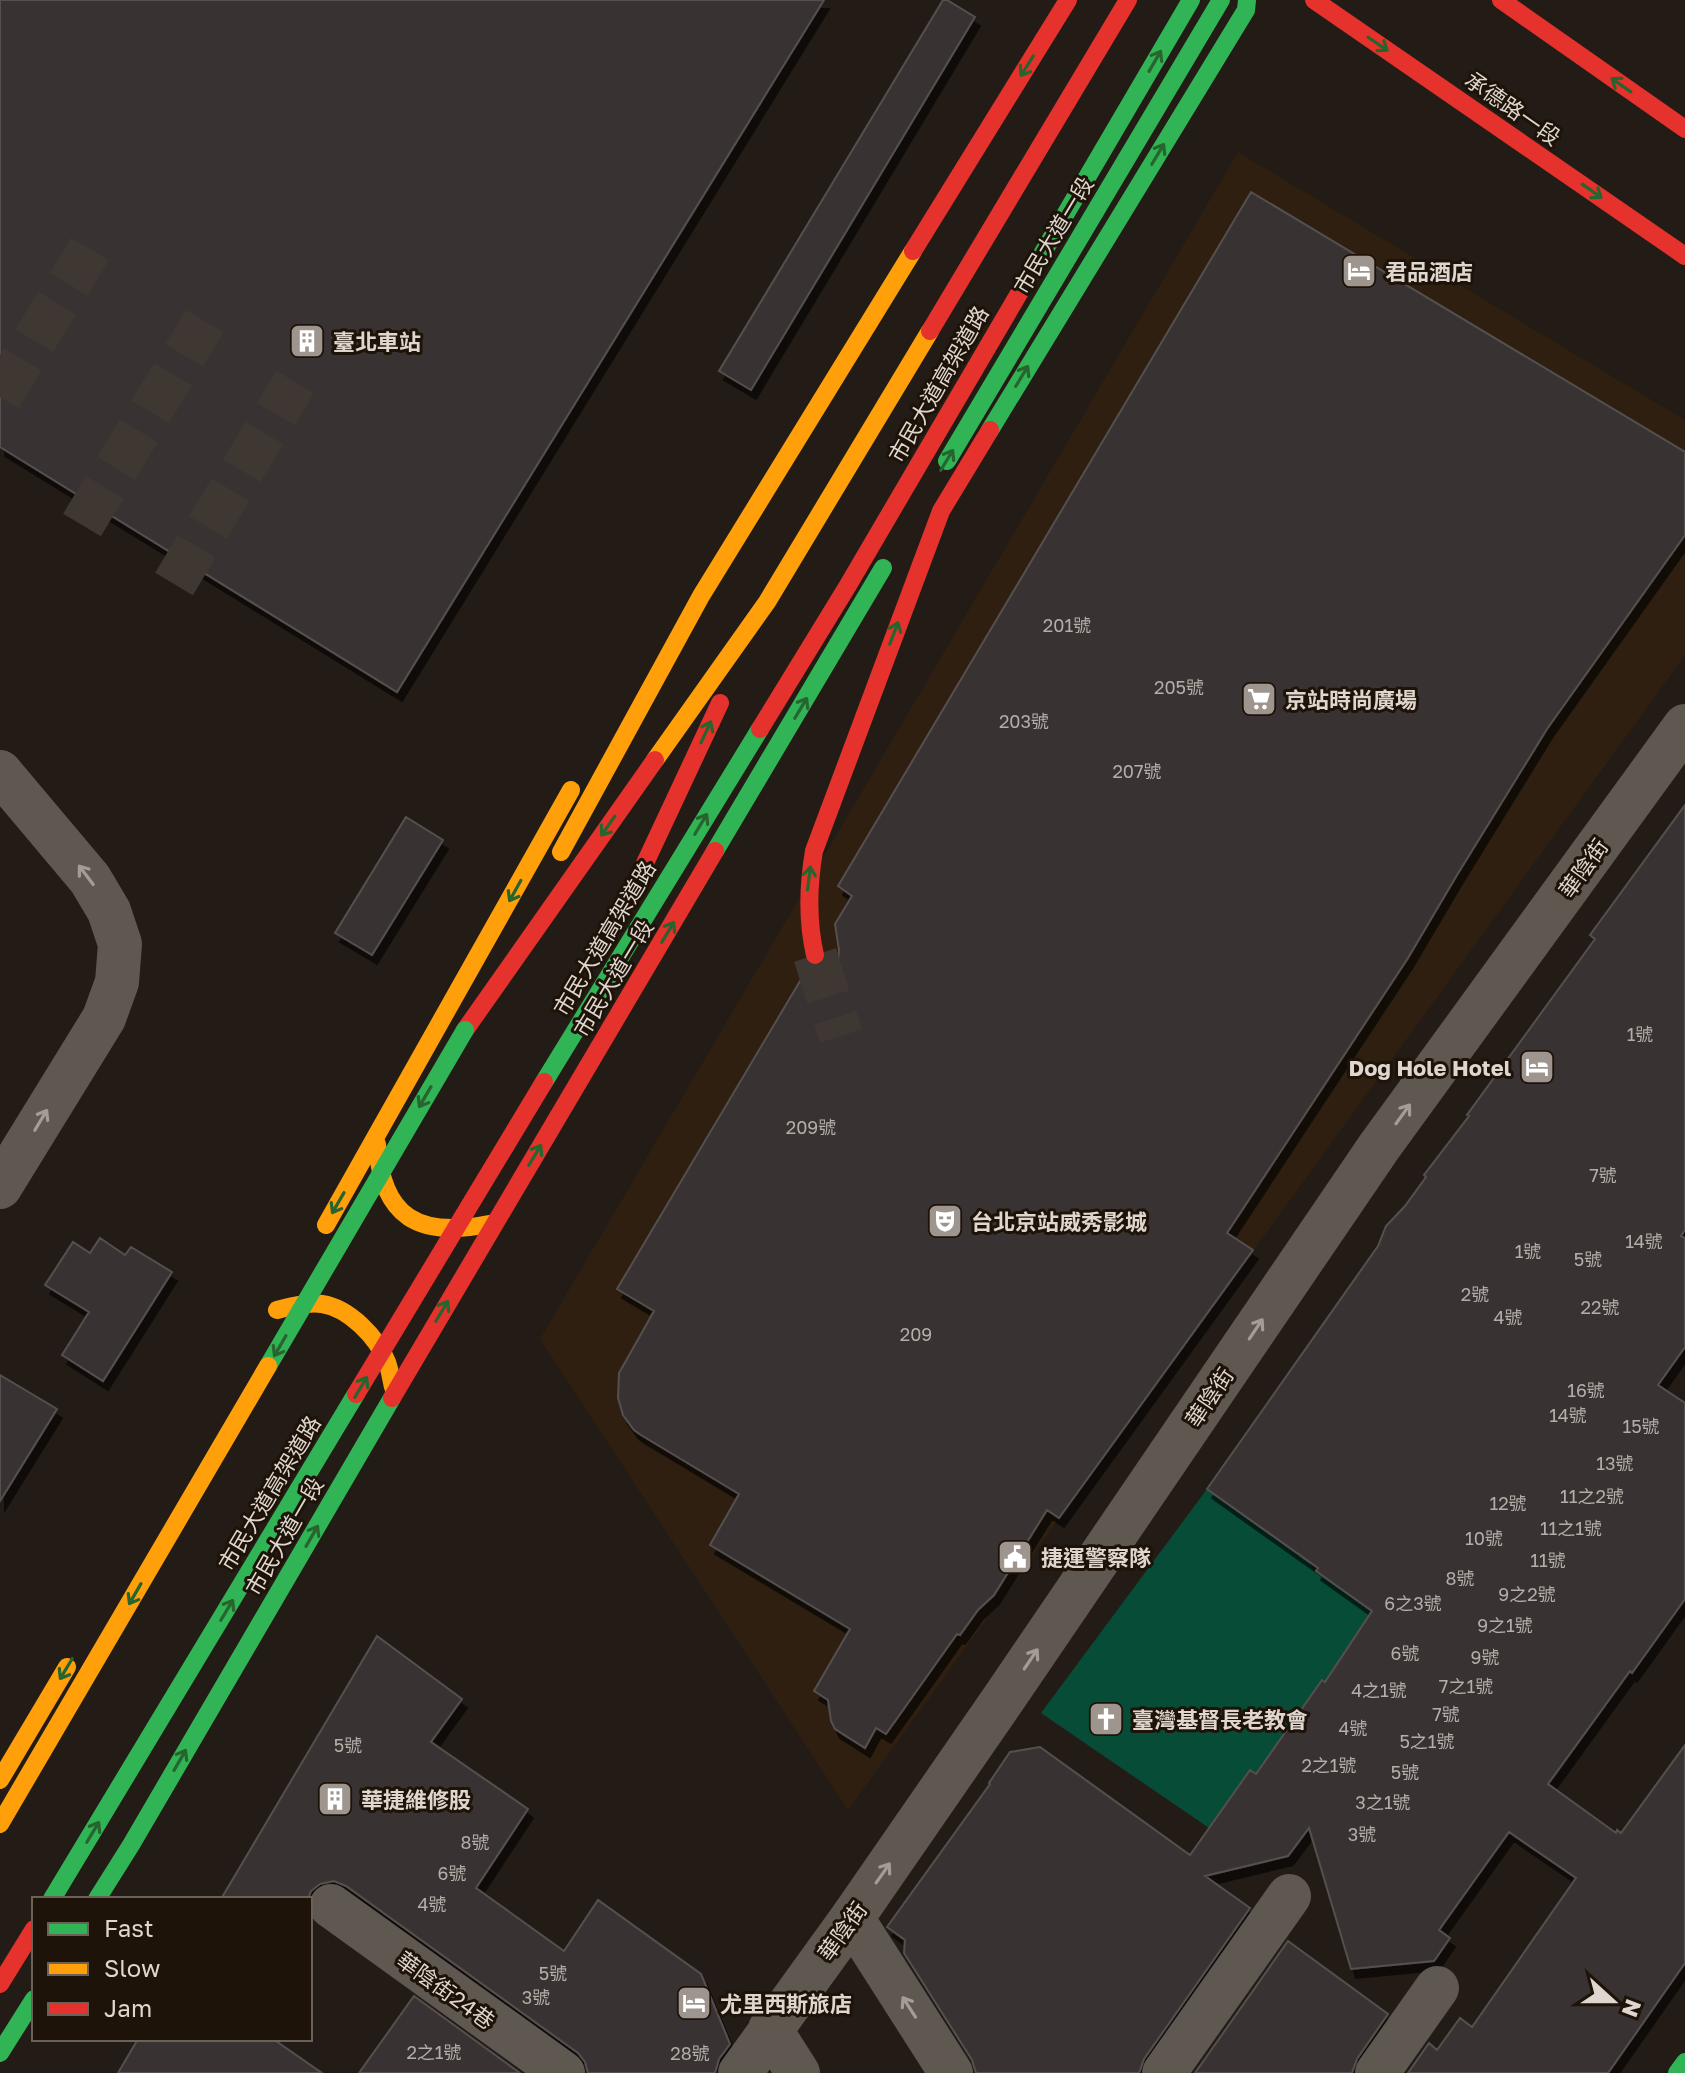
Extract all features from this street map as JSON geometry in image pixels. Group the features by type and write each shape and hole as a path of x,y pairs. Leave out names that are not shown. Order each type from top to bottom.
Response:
{"main road":[{"path":"611,723 1048,0"},
{"path":"556,862 701,596 1068,0"},
{"path":"465,1030 767,602 1128,0"},
{"name":"市民大道高架道路","path":"53,1897 544,1082 847,587 1191,0"},
{"name":"市民大道一段","path":"938,475 1221,0"},
{"path":"815,955 807,898 814,851 941,511 1246,10 1247,0"},
{"name":"承德路一段","path":"1314,0 1685,256"},
{"path":"1501,0 1685,129"},
{"name":"市民大道一段","path":"98,1897 891,555"},
{"path":"622,913 767,602"},
{"path":"316,1243 581,773"},
{"path":"0,1824 465,1030 533,904"},
{"path":"544,1082 609,941"},
{"path":"377,1136 378,1163 386,1193 404,1217 464,1229 496,1222"},
{"path":"293,1283 273,1316 297,1305 325,1304 349,1316 370,1336 387,1360 394,1393"},
{"path":"0,1780 79,1646"},
{"path":"0,1984 32,1932"},
{"path":"0,2053 32,2002"},
{"path":"1677,2073 1685,2062"}],"street":[{"name":"華陰街","path":"740,2073 852,1918 1013,1685 1379,1147 1685,726"},
{"path":"0,772 90,879 109,911 120,944 117,982 104,1018 0,1187"},
{"path":"1164,2073 1289,1896"},
{"name":"華陰街24巷","path":"331,1906 563,2073"},
{"path":"852,1918 951,2073"},
{"path":"1377,2073 1437,1988"},
{"path":"770,2029 798,2073"}],"shaded area":[{"path":"1238,152 1685,420 1685,655 848,1810 540,1339"}],"green space":[{"path":"1207,1489 1374,1612 1256,1774 1250,1770 1212,1830 1041,1713"}],"building":[{"name":"臺北車站","path":"0,0 824,0 397,692 0,447"},
{"path":"943,0 975,17 751,390 719,371"},
{"path":"1251,192 1685,452 1685,535 1547,729 1408,958 1227,1233 1253,1250 1059,1518 1047,1510 994,1595 978,1610 960,1635 957,1634 886,1734 876,1728 865,1748 835,1729 828,1700 814,1691 850,1629 710,1545 739,1494 641,1435 623,1415 618,1398 619,1373 654,1311 617,1289 803,976 821,979 831,974 838,963 835,924 852,896 838,886"},
{"path":"1685,805 1685,1230 1681,1236 1685,1238 1685,1347 1658,1385 1685,1403 1685,1599 1548,1784 1616,1833 1617,1830 1621,1833 1685,1745 1685,1963 1608,2073 1408,2073 1429,2043 1437,2050 1460,2018 1472,2027 1576,1878 1509,1832 1439,1930 1450,1938 1434,1961 1351,1969 1309,1828 1288,1856 1205,1876 1250,1908 1144,2059 1139,2073 976,2073 972,2060 904,1953 905,1940 887,1927 1010,1752 1040,1747 1190,1855 1250,1770 1256,1774 1322,1680 1325,1682 1372,1611 1316,1571 1318,1568 1207,1489 1378,1246 1386,1226 1426,1177 1424,1175 1595,939 1590,935"},
{"path":"406,817 443,840 372,955 335,933"},
{"path":"100,1238 125,1255 131,1247 172,1272 103,1381 62,1355 89,1312 45,1285 73,1242 90,1253"},
{"path":"0,1375 57,1409 0,1501"},
{"path":"377,1636 462,1699 431,1742 528,1809 476,1888 564,1951 598,1900 701,1974 730,2044 719,2059 715,2073 588,2073 578,2053 346,1886 334,1881 320,1884 309,1897 222,1897"},
{"path":"1288,1941 1388,2014 1357,2059 1352,2073 1195,2073"},
{"path":"414,1996 520,2073 359,2073"},
{"path":"137,2041 276,2041 322,2073 118,2073"}],"tunnel":[{"path":"0,397 90,249"},
{"path":"82,525 205,321"},
{"path":"174,584 295,382"},
{"path":"815,955 841,1036"}],"traffic: fast":[{"path":"1021,290 1191,0"},
{"path":"947,461 1221,0"},
{"path":"990,430 1246,10 1247,0"},
{"path":"715,851 883,568"},
{"path":"544,1082 760,729"},
{"path":"268,1366 465,1030"},
{"path":"53,1897 356,1394"},
{"path":"98,1897 392,1398"},
{"path":"0,2053 32,2002"},
{"path":"1677,2073 1685,2062"}],"traffic: slow":[{"path":"561,852 701,596 913,251"},
{"path":"655,760 767,602 930,331"},
{"path":"326,1225 571,790"},
{"path":"377,1144 387,1190 396,1206 409,1217 443,1228 489,1224"},
{"path":"277,1310 322,1304 342,1311 361,1325 382,1352 393,1387"},
{"path":"0,1824 268,1366"},
{"path":"0,1780 67,1667"}],"traffic: jam":[{"path":"913,251 1068,0"},
{"path":"930,331 1128,0"},
{"path":"1314,0 1685,256"},
{"path":"1501,0 1685,129"},
{"path":"760,729 1021,290"},
{"path":"815,955 809,903 814,851 941,511 990,430"},
{"path":"632,891 720,703"},
{"path":"465,1030 655,760"},
{"path":"392,1398 715,851"},
{"path":"356,1394 544,1082"},
{"path":"0,1984 32,1932"}],"place":[{"name":"君品酒店","path":"1359,271"},
{"name":"臺北車站","path":"307,341"},
{"name":"京站時尚廣場","path":"1259,699"},
{"name":"Dog Hole Hotel","path":"1537,1067"},
{"name":"台北京站威秀影城","path":"945,1221"},
{"name":"捷運警察隊","path":"1015,1557"},
{"name":"臺灣基督長老教會","path":"1106,1719"},
{"name":"華捷維修股","path":"335,1799"},
{"name":"尤里西斯旅店","path":"694,2003"}]}
